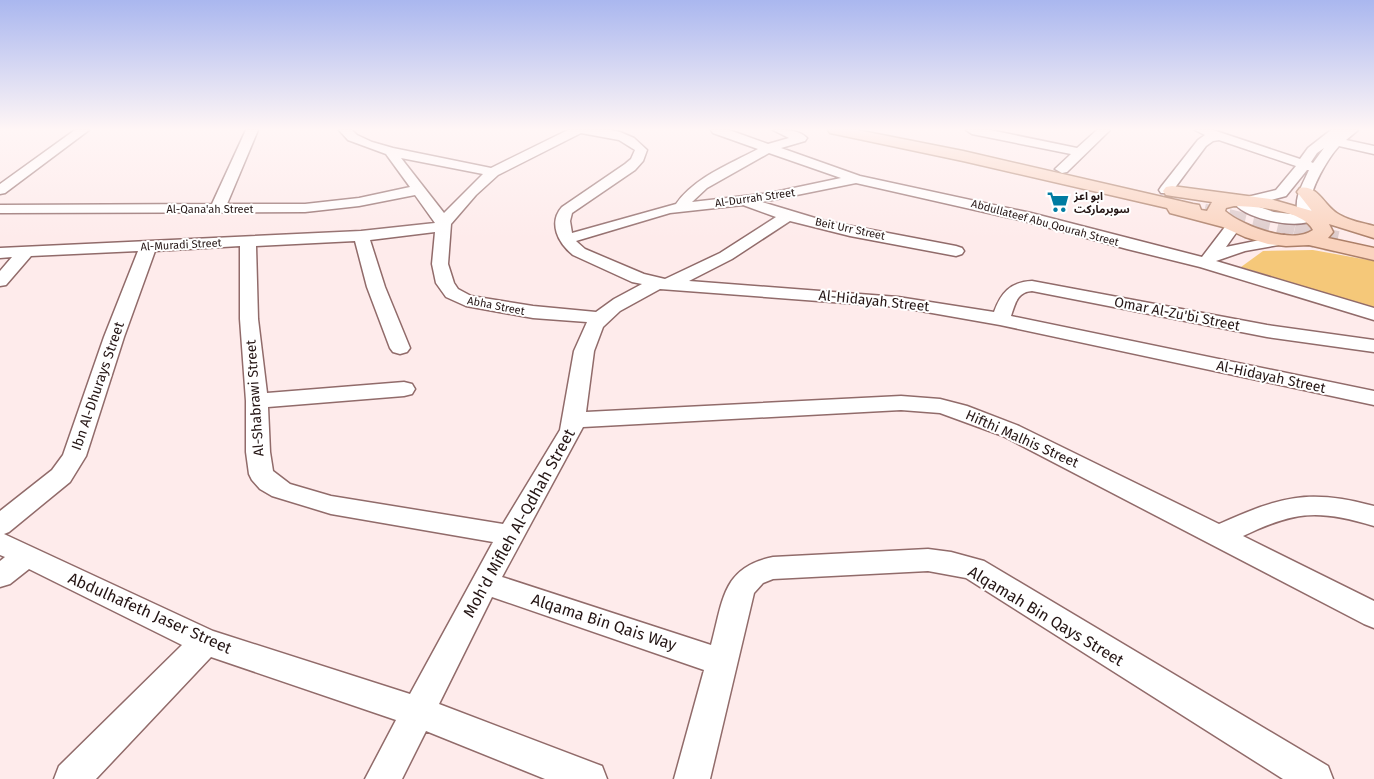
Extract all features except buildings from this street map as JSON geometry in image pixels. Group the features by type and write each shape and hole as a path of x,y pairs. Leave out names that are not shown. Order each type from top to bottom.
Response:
{"main road":[{"path":"1017,166 1195,208"},
{"path":"1031,166 1195,208 1221,228 1284,240 1312,226 1374,237"},
{"path":"1050,166 1166,190 1280,206 1312,226 1374,254"},
{"path":"1306,192 1314,199 1320,210 1331,218 1374,232"},
{"path":"1228,228 1217,214 1218,206 1224,203 1244,201"},
{"path":"1374,242 1346,239 1374,250"}],"street":[{"path":"0,190 33,166"},
{"path":"217,209 236,166"},
{"path":"401,166 442,225 471,192 494,172 505,166"},
{"path":"466,166 494,172"},
{"path":"567,239 562,221 563,215 567,210 631,166"},
{"path":"682,206 693,191 736,166"},
{"name":"Abdullateef Abu Qourah Street","path":"818,166 856,178 1031,218 1133,246 1208,260 1374,314"},
{"path":"1166,190 1184,166"},
{"path":"1244,201 1265,198 1281,193 1286,189 1301,166"},
{"path":"1311,166 1317,170"},
{"path":"1312,226 1303,205 1306,192 1319,166"},
{"name":"Al-Durrah Street","path":"567,239 682,206 746,200 804,191 856,178"},
{"name":"Al-Qana'ah Street","path":"0,210 320,208 418,190"},
{"name":"Beit Urr Street","path":"746,200 788,216 956,250"},
{"path":"600,318 663,284 726,256 788,216"},
{"name":"Al-Muradi Street","path":"4,264 25,252 361,236 442,225"},
{"name":"Abha Street","path":"442,225 441,272 445,284 452,293 466,301 533,312 600,318"},
{"path":"1208,260 1228,228"},
{"path":"361,236 376,287 400,348"},
{"name":"Al-Hidayah Street","path":"567,239 570,246 589,258 663,284 883,300 1000,319 1374,398"},
{"path":"1208,260 1243,247 1284,240"},
{"name":"Al-Shabrawi Street","path":"248,242 249,319 257,401 258,452 262,474 270,483 281,490 324,503 372,513 510,535"},
{"name":"Ibn Al-Dhurays Street","path":"0,525 61,476 74,456 114,337 148,247"},
{"path":"0,281 4,264"},
{"name":"Omar Al-Zu'bi Street","path":"1000,319 1012,293 1022,286 1032,286 1267,331 1374,346"},
{"name":"Moh'd Mifleh Al-Qdhah Street","path":"382,779 510,535 574,420 586,347 594,326 600,318"},
{"path":"257,401 404,389"},
{"name":"Hifthi Malhis Street","path":"574,420 901,403 940,406 980,418 1011,431 1374,615"},
{"path":"1219,536 1268,513 1296,504 1324,504 1374,516"},
{"name":"Abdulhafeth Jaser Street","path":"0,542 206,642 418,712 589,779"},
{"path":"0,576 27,556"},
{"name":"Alqamah Bin Qays Street","path":"692,779 740,592 747,579 757,571 773,568 928,560 974,569 1315,779"},
{"name":"Alqama Bin Qais Way","path":"485,583 722,662"},
{"path":"72,779 206,642"}],"shaded area":[{"path":"1313,250 1374,261 1374,308 1241,267 1263,251"}],"tunnel":[{"path":"1204,212 1299,234"},
{"path":"1294,232 1337,242"}],"place":[{"name":"ابو اعز سوبرماركت","path":"1058,202"}]}
